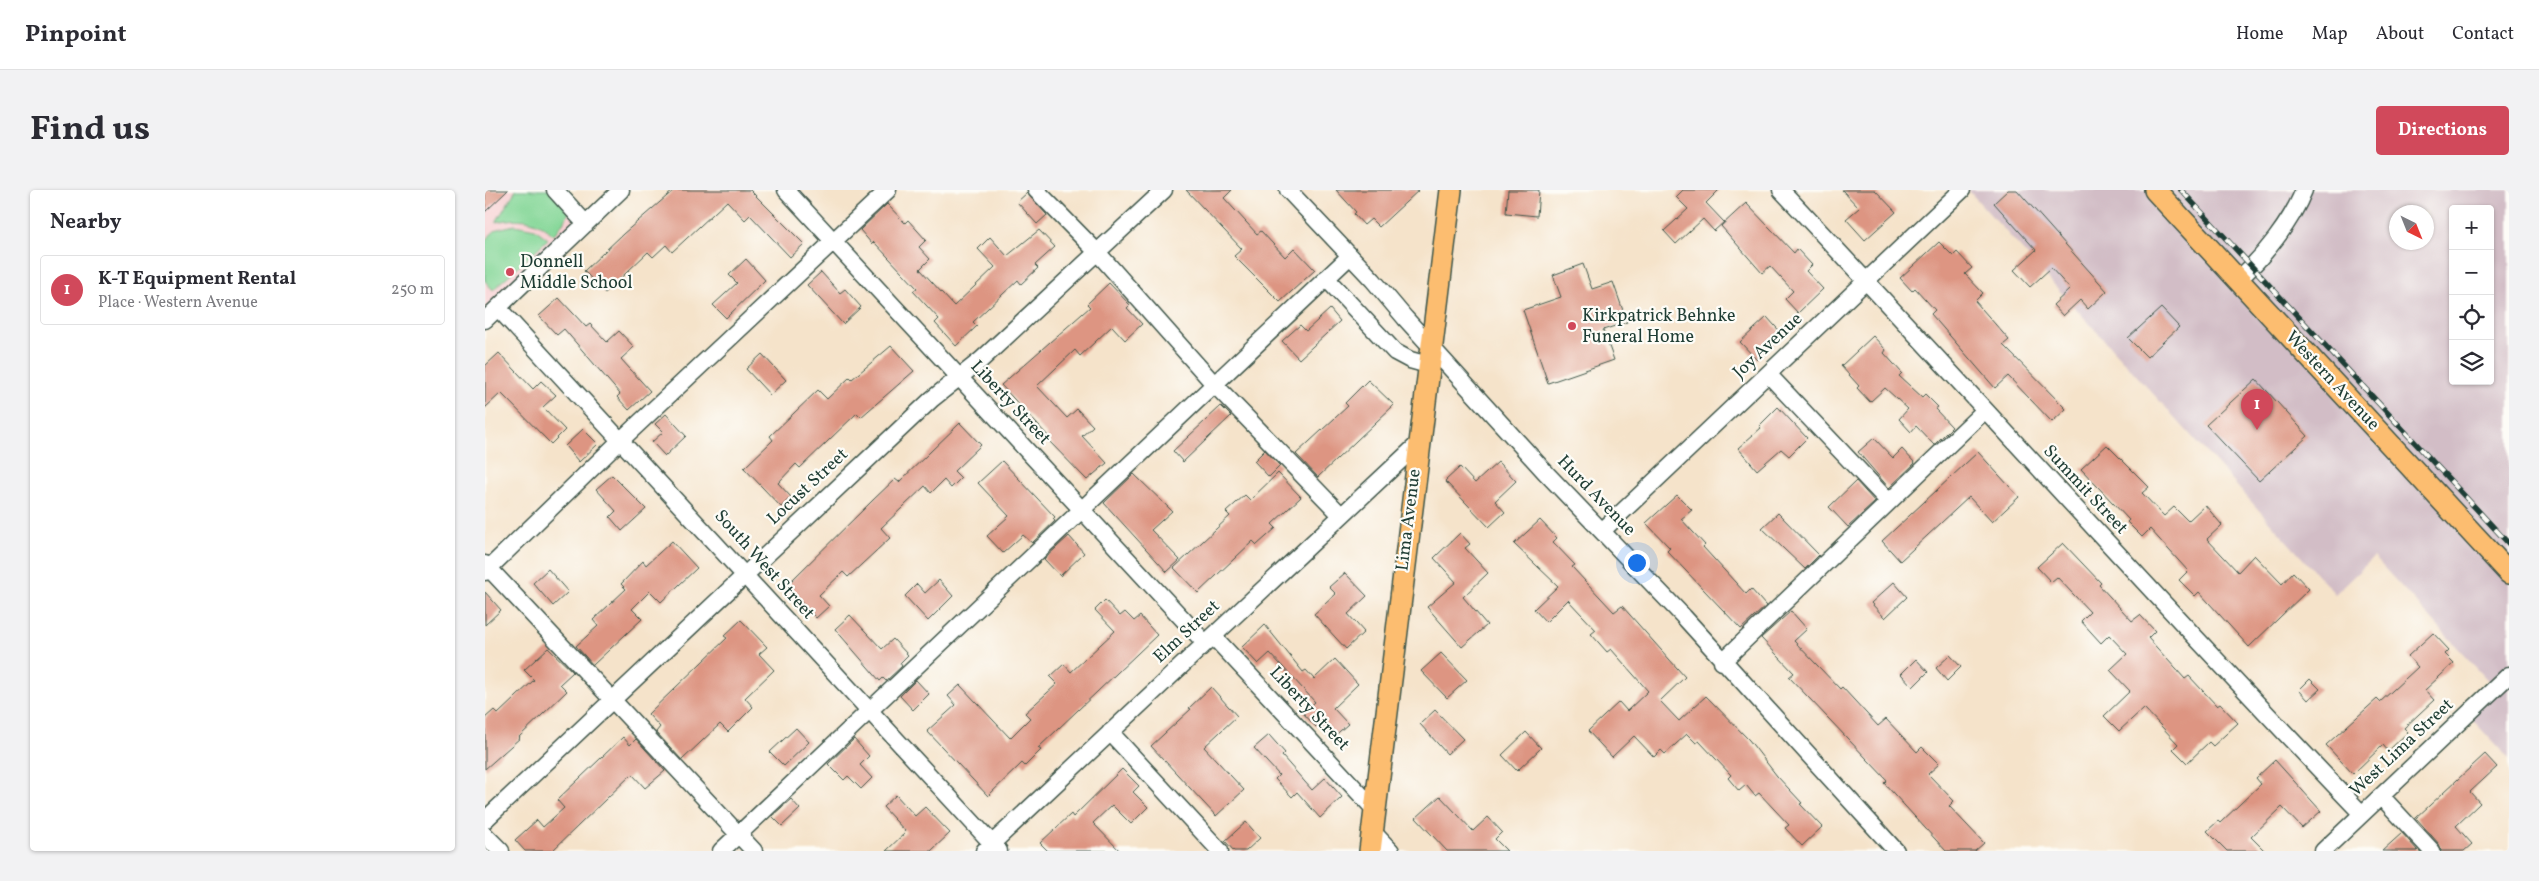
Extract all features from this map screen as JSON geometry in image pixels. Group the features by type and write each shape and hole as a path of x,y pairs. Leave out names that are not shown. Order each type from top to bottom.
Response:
{"main road":[{"name":"Lima Avenue","path":"1371,842 1429,356 1451,190"},
{"name":"Western Avenue","path":"2155,190 2509,573"}],"street":[{"path":"555,190 586,224"},
{"path":"485,320 621,190"},
{"name":"Liberty Street","path":"786,190 1081,509 1375,810"},
{"path":"754,851 486,568 833,240 889,190"},
{"path":"1036,190 1097,252 1214,384 1341,515"},
{"name":"Locust Street","path":"485,820 925,405 981,360 1164,190"},
{"name":"Hurd Avenue","path":"1289,190 1350,256 1429,356 1602,531 1684,618 1722,662 1896,851"},
{"name":"Summit Street","path":"1781,190 1867,281 1984,411 2362,814"},
{"name":"Joy Avenue","path":"1602,531 1962,190"},
{"path":"2238,280 2252,267 2297,206 2304,190"},
{"path":"721,851 1350,256"},
{"path":"1326,278 1395,352 1410,360 1429,356"},
{"name":"South West Street","path":"498,308 870,710 992,848"},
{"path":"1768,374 1889,502"},
{"path":"1722,662 1984,411"},
{"name":"Elm Street","path":"992,848 1209,639 1419,443"},
{"name":"West Lima Street","path":"2323,851 2509,675"},
{"path":"1111,732 1220,851"},
{"path":"2381,796 2432,851"},
{"path":"485,835 501,851"},
{"path":"1371,842 1391,851"}],"shaded area":[{"name":"Donnell Middle School","path":"485,190 554,190 586,224 485,320"},
{"path":"1968,190 2509,190 2509,759 2467,714 2495,688 2374,557 2335,594"}],"green space":[{"path":"516,190 549,190 570,211 553,235 547,229 527,220 519,219 496,222"},
{"path":"515,225 535,229 548,239 493,290 485,281 485,240 497,229"}],"building":[{"path":"485,190 508,190 485,212"},
{"path":"674,190 750,190 804,244 790,257 750,215 745,220 727,201 672,252 666,245 653,257 648,252 605,293 584,271"},
{"path":"1186,190 1232,190 1224,198 1257,234 1261,231 1285,257 1294,248 1315,270 1280,302 1234,256 1242,249"},
{"path":"1336,190 1419,190 1379,227 1371,219 1364,225 1354,214 1356,212"},
{"path":"1508,190 1539,190 1537,216 1506,213"},
{"path":"1683,190 1719,190 1706,203 1724,222 1714,231 1703,219 1676,244 1664,231 1688,209 1676,197"},
{"path":"1842,190 1875,190 1896,212 1865,240 1846,219 1859,208"},
{"path":"2008,190 2017,190 2107,291 2088,309 2080,300 2063,316 2053,305 2070,289 2051,268 2030,287 2014,270 2036,250 1994,203"},
{"path":"1027,193 1047,215 1037,224 1017,202"},
{"path":"1746,203 1794,253 1797,249 1812,265 1806,271 1823,289 1798,313 1785,299 1793,291 1770,266 1762,273 1721,226"},
{"path":"887,204 905,223 908,220 926,240 919,247 930,259 920,269 954,306 995,267 978,249 990,237 1007,256 1039,230 1055,247 1035,265 1038,268 1021,284 1018,280 973,322 977,326 956,346 935,323 939,319 913,291 917,288 874,242 872,244 860,230"},
{"path":"1939,242 1953,256 1957,252 1972,268 1965,274 1983,293 1975,301 2009,340 2003,345 2066,409 2052,422 2008,376 1995,388 1931,314 1935,310 1915,288 1912,291 1900,278"},
{"path":"746,259 765,280 726,318 713,305 737,283 729,275"},
{"name":"Kirkpatrick Behnke Funeral Home","path":"1583,264 1592,289 1613,282 1627,322 1603,330 1614,360 1548,383 1523,310 1561,297 1553,275"},
{"path":"821,272 840,293 845,289 861,307 843,324 807,285"},
{"path":"1109,283 1130,305 1127,308 1142,324 1125,340 1112,326 1080,356 1075,350 1037,386 1067,418 1077,409 1093,426 1082,436 1107,463 1087,480 1046,438 1048,436 1001,385 1090,307 1087,304"},
{"path":"559,298 586,327 590,324 607,342 619,331 634,347 621,359 650,391 629,410 617,397 620,394 564,329 557,335 539,316"},
{"path":"2161,308 2179,327 2147,357 2128,338"},
{"path":"1330,309 1340,321 1299,359 1282,341 1300,325 1306,331"},
{"path":"1767,317 1783,335 1757,360 1740,342"},
{"path":"1873,336 1886,350 1884,353 1902,373 1899,376 1922,397 1925,394 1938,407 1935,409 1952,427 1934,445 1916,426 1911,432 1899,419 1908,409 1885,388 1870,402 1841,366"},
{"path":"891,346 914,371 861,417 857,413 800,468 796,464 778,483 791,497 781,507 744,468 773,440 770,436 818,390 827,399 850,377 852,379"},
{"path":"499,353 533,389 541,381 556,395 543,407 565,430 551,444 501,393 485,408 485,366"},
{"path":"762,354 786,380 770,395 746,369"},
{"path":"2256,379 2308,436 2259,481 2206,425"},
{"path":"1368,380 1394,405 1318,477 1296,454 1348,406 1345,403"},
{"path":"1221,406 1231,416 1183,462 1173,451"},
{"path":"1778,407 1807,438 1789,456 1781,449 1757,470 1738,448 1761,428 1759,426"},
{"path":"666,414 686,436 665,456 652,442 663,432 655,424"},
{"path":"960,423 981,445 954,471 961,478 951,488 944,480 931,493 925,486 881,528 890,538 848,577 843,572 819,595 829,606 816,618 786,586 895,479 899,482"},
{"path":"583,429 598,444 579,462 565,446"},
{"path":"1874,438 1893,458 1902,449 1915,463 1889,488 1858,452"},
{"path":"2107,445 2149,487 2142,493 2164,516 2174,507 2188,521 2205,505 2222,525 2207,539 2238,572 2254,555 2282,584 2293,572 2309,589 2249,647 2199,592 2195,596 2179,580 2188,571 2150,529 2142,537 2127,522 2129,520 2081,469"},
{"path":"1265,450 1280,466 1269,477 1254,461"},
{"path":"1978,452 2019,497 1992,522 1969,497 1900,561 1882,541"},
{"path":"1002,461 1055,517 1053,519 1055,521 1032,543 1023,535 1003,553 987,536 1009,516 978,483"},
{"path":"1498,462 1516,481 1495,501 1505,512 1489,527 1445,481 1460,467 1475,483"},
{"path":"1278,473 1301,497 1272,524 1276,528 1257,545 1253,541 1198,593 1174,568 1230,516 1226,512 1245,495 1250,500"},
{"path":"1134,474 1172,511 1151,530 1180,560 1167,572 1104,503"},
{"path":"612,475 646,509 622,531 610,517 616,511 596,489"},
{"path":"1856,481 1875,502 1848,527 1829,507"},
{"path":"1677,495 1692,510 1681,519 1705,545 1703,547 1746,594 1751,589 1766,606 1741,629 1667,551 1670,548 1646,523"},
{"path":"1778,513 1819,555 1805,569 1762,528"},
{"path":"1540,520 1557,538 1553,542 1575,565 1572,567 1614,612 1622,606 1685,677 1660,701 1679,721 1706,696 1749,740 1777,776 1802,803 1800,804 1822,827 1802,846 1785,828 1789,825 1759,793 1755,796 1746,785 1739,791 1728,778 1731,775 1699,741 1696,743 1687,734 1665,754 1661,750 1654,757 1634,736 1612,757 1588,731 1619,702 1627,711 1648,691 1611,649 1607,652 1591,634 1596,630 1568,600 1546,622 1534,609 1558,586 1514,544"},
{"path":"1460,533 1470,544 1465,548 1488,573 1463,597 1487,625 1462,647 1427,607 1456,582 1434,558"},
{"path":"1069,536 1084,553 1060,576 1044,559"},
{"path":"672,541 697,568 661,602 650,591 632,609 642,619 593,665 576,646 598,626 593,620 626,589 621,584 643,561 646,565"},
{"path":"2063,543 2101,583 2099,585 2132,621 2140,615 2155,631 2148,638 2185,679 2189,676 2217,706 2220,704 2238,723 2213,746 2209,742 2187,763 2173,749 2178,744 2144,708 2119,731 2104,716 2130,691 2110,670 2127,654 2109,635 2101,643 2081,621 2090,612 2057,577 2051,582 2037,567"},
{"path":"548,569 568,592 553,606 533,583"},
{"path":"1345,573 1367,596 1348,614 1364,632 1346,649 1314,614 1336,594 1329,587"},
{"path":"939,580 953,596 928,621 905,596 917,584 925,593"},
{"path":"1894,582 1907,597 1885,618 1871,603"},
{"path":"485,592 501,610 485,625"},
{"path":"1105,600 1120,616 1125,612 1134,621 1140,616 1157,635 1038,748 1041,750 1025,766 1022,763 988,796 927,731 956,705 948,696 960,685 1010,738 1030,718 1025,713 1057,684 1050,677 1064,664 1071,672 1115,631 1095,610"},
{"path":"1791,611 1807,629 1794,641 1840,689 1842,687 1878,726 1886,719 1917,752 1922,747 1939,764 1928,774 1954,801 1949,806 1984,843 1975,851 1946,851 1884,783 1887,780 1789,677 1794,673 1761,638"},
{"path":"850,615 882,649 893,639 908,655 900,663 902,666 886,681 883,678 880,681 835,629"},
{"path":"741,620 767,647 759,654 774,670 745,698 753,707 728,732 720,724 682,760 656,732 660,727 648,714 727,638 724,636"},
{"path":"1265,625 1303,672 1306,670 1314,679 1335,659 1358,684 1333,708 1348,724 1332,738 1319,724 1316,727 1303,713 1315,702 1270,653 1258,664 1242,647"},
{"path":"2433,633 2449,650 2445,654 2454,663 2425,690 2434,700 2404,728 2408,732 2388,751 2383,745 2353,774 2326,745 2377,699 2380,702 2418,667 2408,656"},
{"path":"548,648 573,672 560,684 567,691 520,738 485,769 485,718 494,710 498,714 534,680 524,670"},
{"path":"1441,653 1467,680 1447,698 1421,671"},
{"path":"1950,655 1961,667 1947,681 1936,668"},
{"path":"1916,659 1928,672 1913,687 1901,674"},
{"path":"2310,679 2320,689 2308,700 2299,690"},
{"path":"916,680 929,694 913,710 900,696"},
{"path":"1211,687 1237,716 1204,747 1244,790 1216,816 1151,746 1191,709 1189,708"},
{"path":"1435,710 1463,739 1447,754 1420,724"},
{"path":"796,728 809,742 784,766 770,752"},
{"path":"1526,732 1541,748 1517,771 1502,755"},
{"path":"1269,735 1285,753 1282,756 1312,790 1325,778 1342,797 1320,818 1297,792 1292,797 1275,779 1279,775 1254,748"},
{"path":"623,737 630,745 636,739 665,771 645,788 632,774 552,851 525,851 515,840 537,820 543,827 564,808 557,800"},
{"path":"854,739 869,756 860,765 872,778 861,789 848,776 844,780 828,764"},
{"path":"2485,754 2497,767 2470,792 2480,803 2456,826 2472,844 2464,851 2442,851 2439,844 2416,818"},
{"path":"2275,760 2321,811 2302,828 2282,807 2251,837 2265,851 2227,851 2207,831 2218,821 2220,823 2261,784 2256,778"},
{"path":"1122,769 1139,786 1133,792 1148,807 1131,824 1112,805 1093,823 1120,851 1048,851 1040,843 1071,814 1073,817"},
{"path":"896,795 915,816 925,807 950,833 931,851 886,851 906,832 883,807"},
{"path":"1440,796 1473,831 1488,817 1502,832 1495,839 1507,851 1447,851 1416,818"},
{"path":"791,799 800,809 782,826 772,816"},
{"path":"1246,822 1260,838 1246,851 1234,851 1225,841"},
{"path":"2402,833 2418,851 2382,851"}],"railway":[{"path":"2181,190 2509,544"}],"place":[{"name":"Donnell Middle School","path":"510,272"},
{"name":"Kirkpatrick Behnke Funeral Home","path":"1572,326"},
{"name":"K-T Equipment Rental","path":"2257,430"}]}
